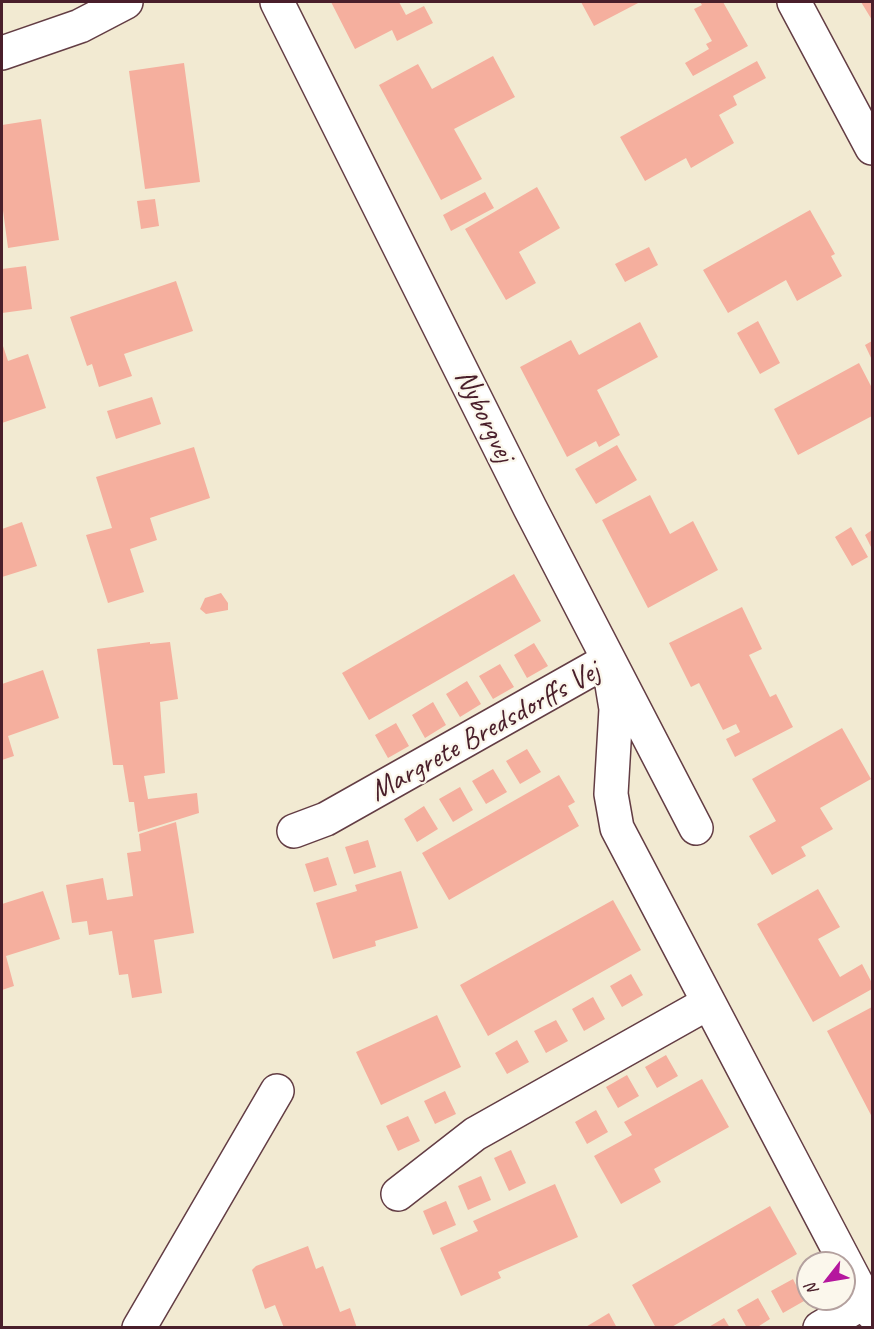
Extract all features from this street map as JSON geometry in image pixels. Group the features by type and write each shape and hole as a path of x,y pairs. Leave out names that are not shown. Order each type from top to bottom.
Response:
{"street":[{"path":"2,53 80,26 126,2"},
{"name":"Nyborgvej","path":"277,2 530,508 696,828"},
{"path":"794,2 873,148"},
{"name":"Margrete Bredsdorffs Vej","path":"294,831 326,819 608,660 616,709 611,794 617,828 869,1307 820,1328"},
{"path":"398,1194 475,1134 708,1004"},
{"path":"139,1328 277,1090"}],"building":[{"path":"331,2 399,2 406,15 424,6 433,23 397,41 392,30 355,49"},
{"path":"581,2 640,2 594,26"},
{"path":"700,2 723,2 748,46 693,76 685,63 709,49 706,44 712,41 694,9 702,5"},
{"path":"861,2 872,2 872,20"},
{"path":"493,56 515,97 454,129 482,179 441,200 379,85 418,64 432,89"},
{"path":"757,61 766,78 733,96 737,105 719,115 734,143 691,168 686,158 645,181 620,137"},
{"path":"184,63 200,182 145,189 129,71"},
{"path":"41,119 59,240 8,248 2,203 2,125"},
{"path":"537,187 560,228 519,252 536,283 506,300 465,229"},
{"path":"485,192 494,208 451,231 443,215"},
{"path":"155,199 159,226 141,229 137,201"},
{"path":"810,210 835,254 831,256 842,276 797,301 786,280 728,313 703,270"},
{"path":"649,247 658,265 625,282 615,264"},
{"path":"26,266 32,309 2,313 2,269"},
{"path":"176,281 193,331 124,354 132,376 99,387 92,364 87,366 70,317"},
{"path":"758,321 780,363 760,374 737,333"},
{"path":"640,322 658,357 597,390 620,435 599,447 596,441 567,457 520,367 571,340 579,355"},
{"path":"872,341 872,360 865,345"},
{"path":"2,343 8,361 28,354 46,408 2,423"},
{"path":"859,363 872,388 872,416 798,455 774,409"},
{"path":"152,397 161,424 116,439 107,411"},
{"path":"617,445 637,480 596,504 575,469"},
{"path":"194,447 210,498 150,518 157,540 130,549 144,592 108,603 86,535 112,528 96,477"},
{"path":"650,495 670,534 693,521 718,570 648,608 602,520"},
{"path":"22,522 37,566 2,577 2,529"},
{"path":"851,527 868,557 852,566 835,537"},
{"path":"872,530 872,549 865,535"},
{"path":"514,574 541,621 369,720 342,673"},
{"path":"221,593 228,603 228,610 206,614 200,609 205,598"},
{"path":"742,607 762,649 749,655 770,697 776,694 793,727 735,757 726,739 740,732 736,724 723,730 699,683 691,687 669,643"},
{"path":"150,642 150,644 170,642 178,699 160,702 165,773 144,776 148,799 197,793 199,813 138,832 134,802 129,802 123,765 113,765 97,649"},
{"path":"534,643 548,666 527,678 514,655"},
{"path":"500,664 514,687 493,699 479,676"},
{"path":"43,670 59,718 8,736 14,756 2,760 2,684"},
{"path":"467,681 481,704 460,717 446,694"},
{"path":"433,702 446,725 425,738 412,715"},
{"path":"396,723 409,746 388,758 375,735"},
{"path":"842,728 871,779 820,808 833,829 801,847 806,856 772,875 749,836 776,821 752,779"},
{"path":"527,749 541,772 520,784 506,761"},
{"path":"493,769 507,792 486,804 472,781"},
{"path":"559,775 575,802 568,806 579,826 449,900 422,853"},
{"path":"460,787 473,810 453,822 439,799"},
{"path":"424,806 438,829 417,842 404,819"},
{"path":"176,822 194,933 154,940 162,993 132,998 128,974 119,975 112,931 89,935 87,921 72,923 66,885 103,878 107,900 133,896 127,853 141,851 139,834"},
{"path":"368,840 376,867 354,874 345,847"},
{"path":"328,857 337,885 314,892 305,864"},
{"path":"401,871 418,928 375,941 376,946 333,959 316,903 357,891 355,885"},
{"path":"818,889 840,927 818,939 840,977 862,964 872,983 872,989 813,1022 757,924"},
{"path":"43,891 60,939 6,956 14,986 2,990 2,904"},
{"path":"613,900 641,950 488,1036 460,985"},
{"path":"631,974 643,995 622,1007 610,986"},
{"path":"593,997 605,1019 584,1031 572,1009"},
{"path":"872,1007 872,1117 827,1031"},
{"path":"437,1015 461,1067 381,1105 356,1052"},
{"path":"556,1020 568,1041 546,1053 534,1031"},
{"path":"517,1040 529,1062 507,1074 495,1053"},
{"path":"666,1055 678,1076 657,1088 645,1067"},
{"path":"627,1075 639,1096 618,1108 606,1087"},
{"path":"702,1079 729,1127 654,1169 661,1182 621,1204 594,1156 632,1135 624,1122"},
{"path":"445,1091 456,1114 435,1124 424,1101"},
{"path":"596,1110 608,1132 587,1144 575,1122"},
{"path":"408,1116 420,1141 398,1151 386,1126"},
{"path":"511,1150 526,1183 509,1191 494,1158"},
{"path":"481,1176 491,1200 468,1210 458,1186"},
{"path":"555,1184 578,1237 498,1272 501,1278 461,1296 440,1248 478,1231 473,1221"},
{"path":"446,1201 456,1225 433,1235 423,1211"},
{"path":"770,1206 796,1252 796,1255 670,1328 656,1328 632,1285"},
{"path":"308,1246 316,1269 323,1266 340,1312 350,1308 357,1328 284,1328 275,1305 265,1309 252,1270 256,1266"},
{"path":"793,1279 796,1285 796,1306 783,1313 771,1291"},
{"path":"758,1298 770,1319 756,1328 747,1328 737,1310"},
{"path":"609,1313 617,1328 584,1328"},
{"path":"724,1318 730,1328 707,1328"}]}
